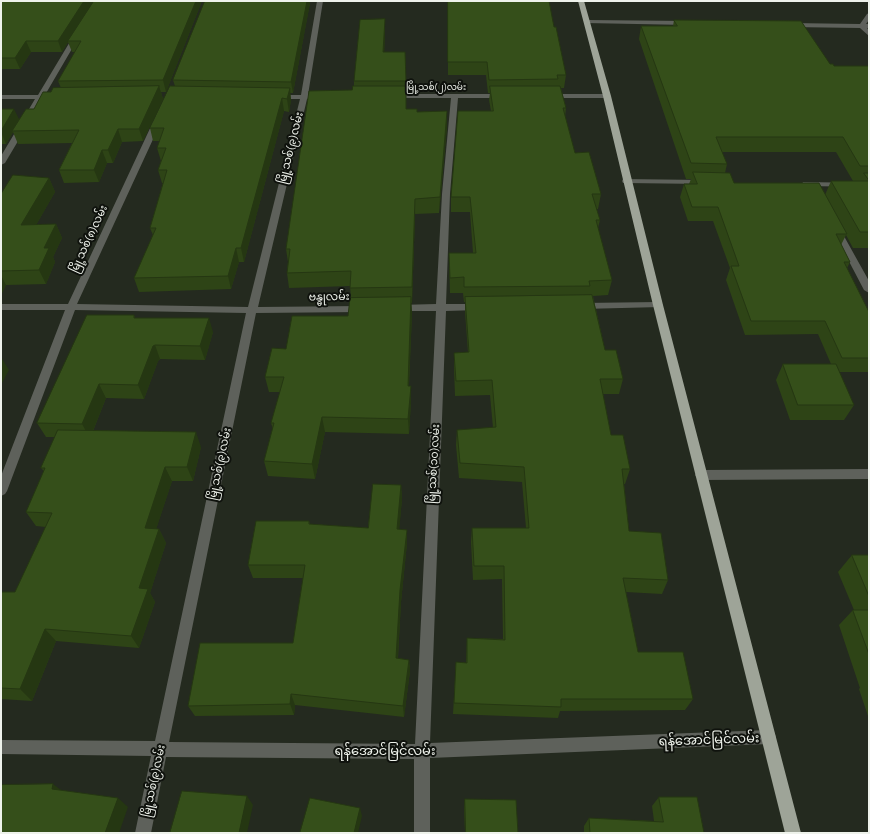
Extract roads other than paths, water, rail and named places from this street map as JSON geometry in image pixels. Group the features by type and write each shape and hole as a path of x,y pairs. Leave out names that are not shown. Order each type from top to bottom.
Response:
{"highway":[{"path":"581,1 588,22 607,96 626,181 793,833"}],"street":[{"name":"မြို့သစ်(၉)လမ်း","path":"143,833 252,310 304,97 320,1"},
{"path":"869,15 866,26 869,34"},
{"path":"588,22 697,23"},
{"path":"784,25 866,26"},
{"path":"1,163 39,97 83,27"},
{"path":"1,96 62,96"},
{"path":"264,96 320,97"},
{"name":"မြို့သစ်(၂)လမ်း","path":"383,96 511,96"},
{"name":"မြို့သစ်(၁၀)လမ်း","path":"422,833 422,752 446,194 455,96"},
{"path":"543,96 607,96"},
{"name":"မြို့သစ်(၈)လမ်း","path":"1,491 71,307 160,116"},
{"path":"626,181 711,182"},
{"path":"796,184 814,188 869,185"},
{"path":"831,219 869,290"},
{"path":"573,306 658,306"},
{"name":"ဗန္ဓုလမ်း","path":"1,307 252,310 370,308"},
{"path":"386,308 488,307"},
{"path":"701,475 869,474"},
{"name":"ရန်အောင်မြင်လမ်း","path":"1,747 422,752 769,737"}]}
